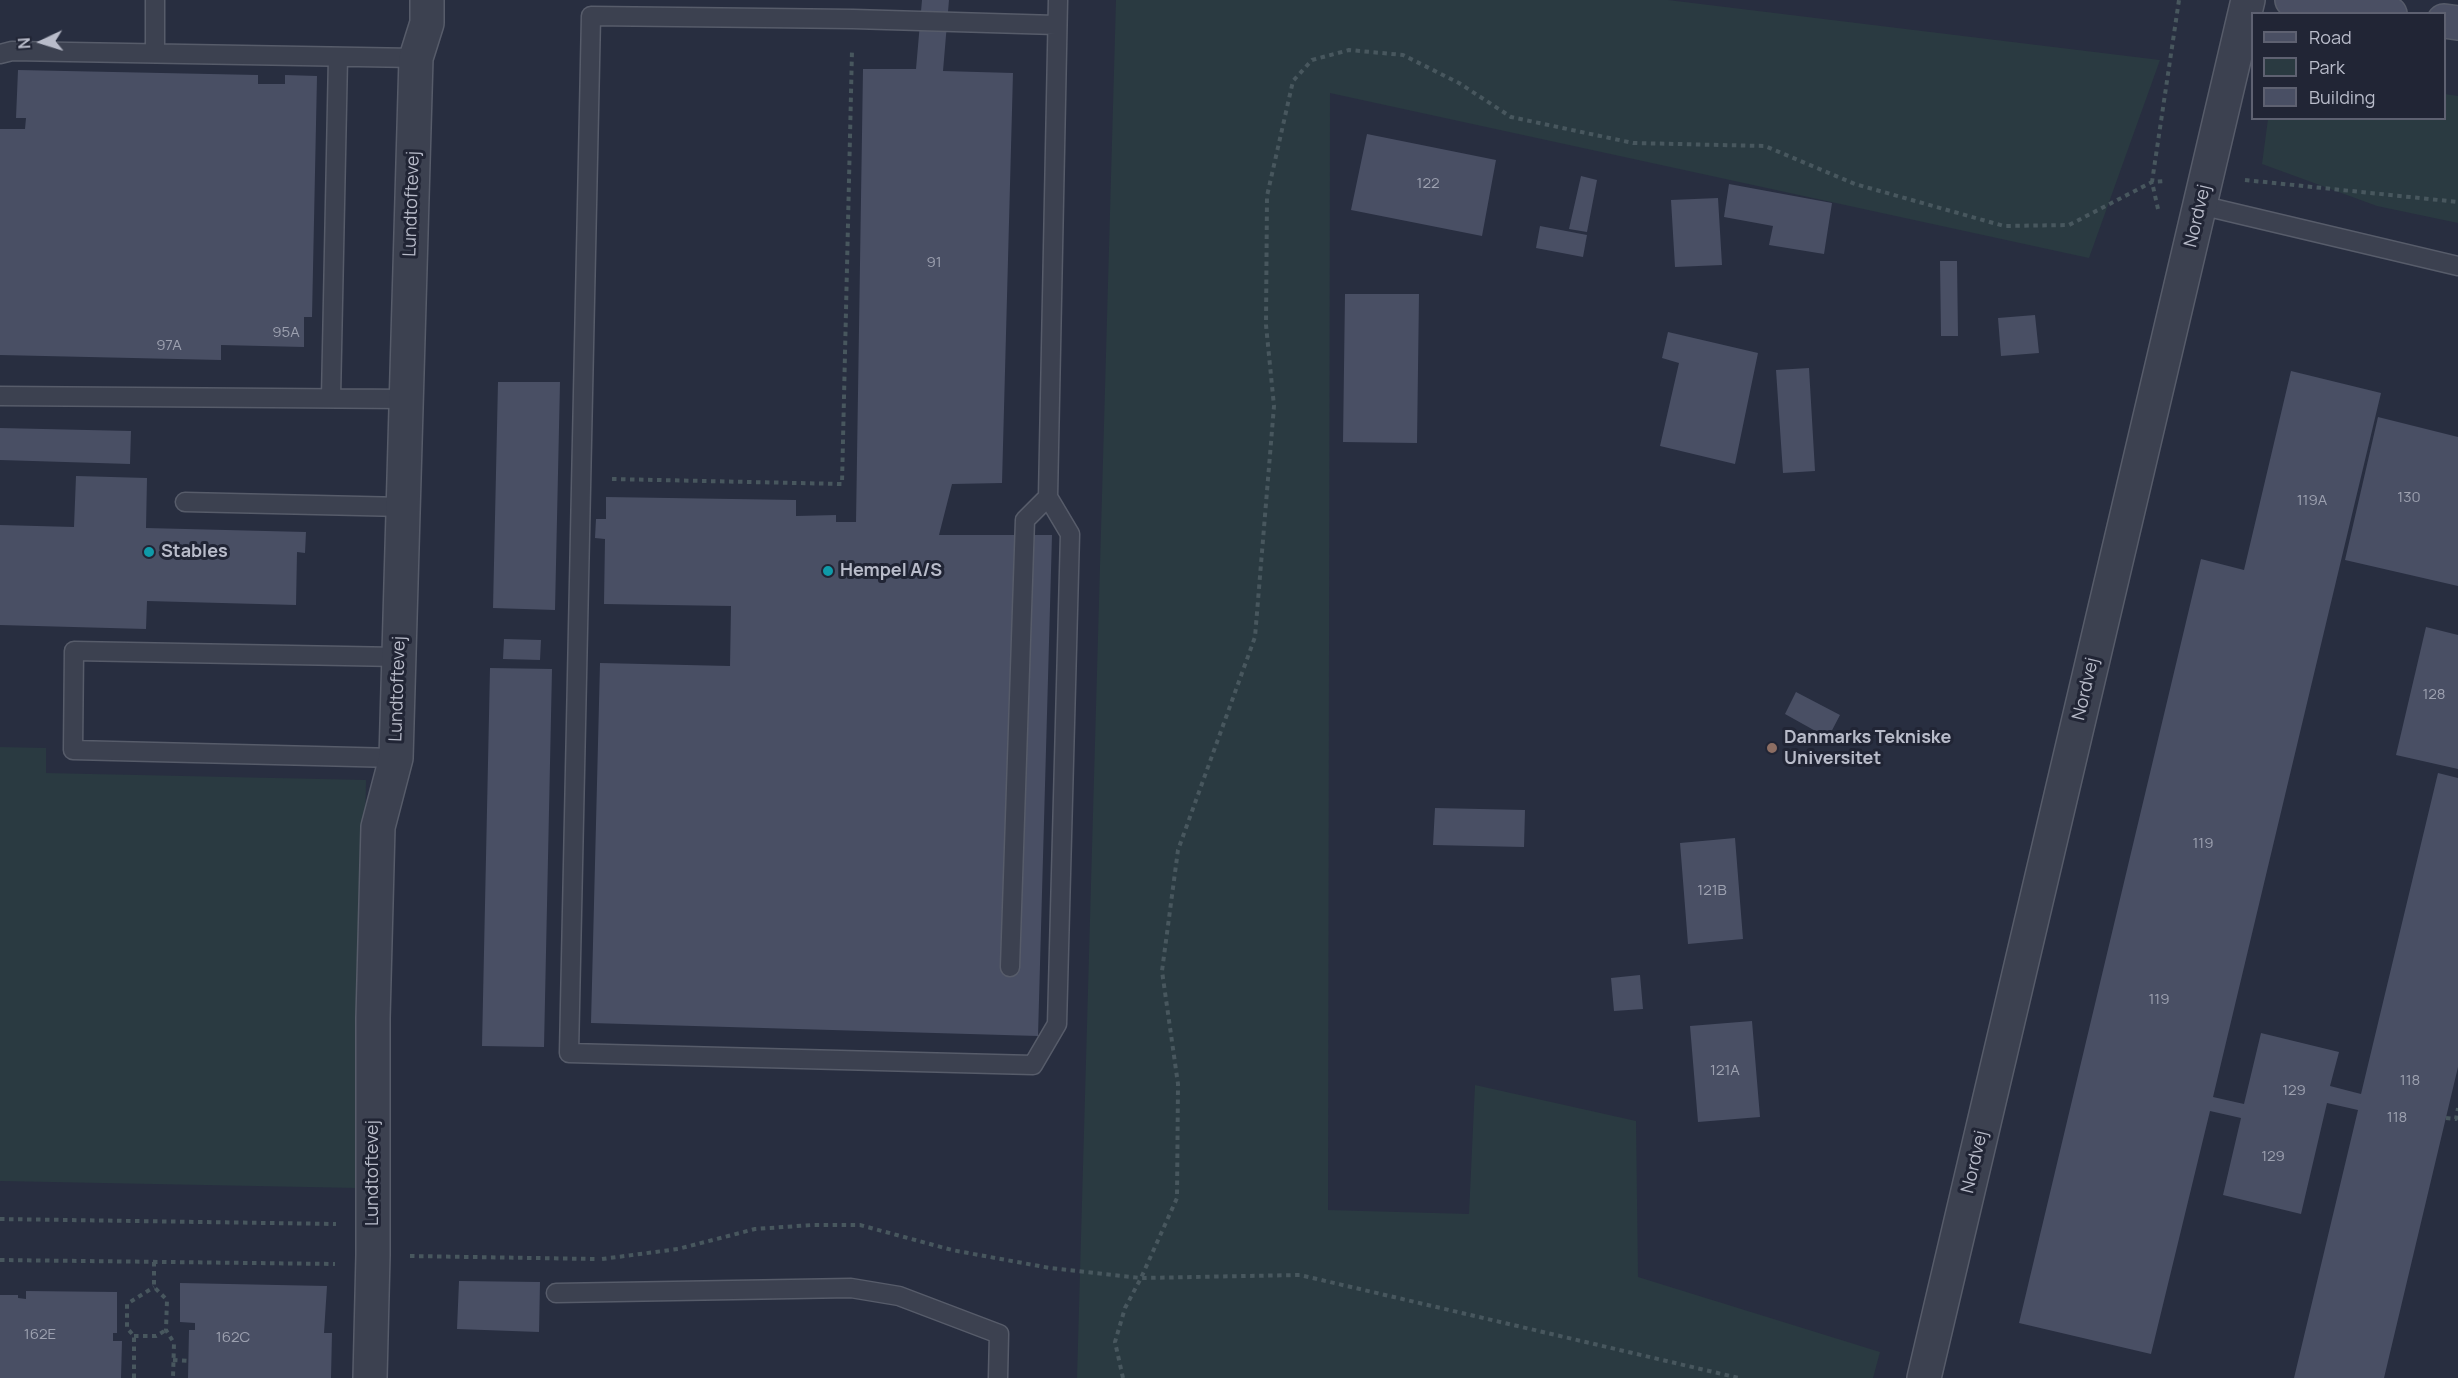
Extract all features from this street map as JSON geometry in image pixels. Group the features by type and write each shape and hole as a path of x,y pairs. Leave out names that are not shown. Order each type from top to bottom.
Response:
{"street":[{"name":"Lundtoftevej","path":"370,1378 373,1240 373,1018 378,827 396,758 416,58 427,23 428,0"},
{"name":"Nordvej","path":"1924,1378 2248,0"},
{"path":"2292,0 2376,12"}],"lane":[{"path":"155,0 155,53"},
{"path":"1056,25 853,19 591,16 569,1053 1033,1065 1057,1024 1070,534 1048,497 1058,0"},
{"path":"0,54 12,51 416,58"},
{"path":"331,398 338,57"},
{"path":"2204,192 2458,266"},
{"path":"0,396 407,399"},
{"path":"1010,967 1025,520 1048,497"},
{"path":"184,502 404,507"},
{"path":"396,758 73,750 74,651 399,657"},
{"path":"556,1293 851,1288 899,1296 999,1334 998,1378"}],"path":[{"path":"2179,0 2152,182 2160,220 2188,257"},
{"path":"582,478 842,484 853,19"},
{"path":"1123,1378 1115,1342 1125,1308 1177,1198 1178,1084 1162,971 1178,850 1255,637 1274,406 1266,325 1267,196 1293,81 1312,60 1349,50 1403,54 1459,83 1511,117 1633,143 1765,146 1856,184 2004,226 2069,225 2152,182 2204,192 2273,182 2458,202"},
{"path":"2446,1118 2456,1119 2458,1108"},
{"path":"0,1219 373,1240 604,1258 678,1249 755,1229 812,1224 860,1226 952,1250 1050,1268 1141,1278 1300,1275 1739,1378"},
{"path":"0,1260 340,1264 373,1240"},
{"path":"154,1262 154,1287 167,1300 166,1330 174,1343 173,1378"},
{"path":"134,1378 134,1336 127,1329 127,1304 154,1287"},
{"path":"134,1336 156,1336 166,1330"},
{"path":"173,1360 189,1361"}],"green space":[{"path":"1116,0 1668,0 2160,60 2089,258 1330,93 1328,1210 1469,1214 1475,1085 1636,1121 1638,1277 1880,1352 1873,1378 1077,1378"},
{"path":"2446,94 2458,96 2458,223 2377,206 2262,164 2268,120 2446,120"},
{"path":"0,747 46,748 46,773 366,780 358,1188 0,1181"}],"building":[{"name":"Hempel A/S","path":"922,0 949,0 943,71 1013,73 1002,483 952,484 939,535 1052,535 1038,1036 591,1023 600,663 730,666 731,606 604,604 605,539 595,538 596,519 606,519 606,497 796,500 796,516 836,515 836,522 856,522 863,69 916,69"},
{"path":"18,70 258,75 258,84 285,84 285,75 317,76 312,317 304,317 304,347 221,345 221,360 0,355 0,129 25,129 26,118 16,118"},
{"path":"1367,134 1496,160 1482,236 1351,210"},
{"path":"1581,176 1597,180 1587,232 1569,229"},
{"path":"1729,184 1832,203 1824,254 1769,245 1773,226 1724,217"},
{"path":"1718,198 1722,265 1675,267 1671,200"},
{"path":"1540,226 1587,235 1583,257 1536,248"},
{"path":"1940,261 1957,261 1958,336 1941,336"},
{"path":"1345,294 1419,294 1417,443 1343,442"},
{"path":"2035,315 2039,353 2001,356 1998,318"},
{"path":"1668,332 1758,353 1735,464 1660,446 1679,363 1662,358"},
{"path":"1809,368 1815,471 1783,473 1776,370"},
{"path":"2291,371 2381,393 2213,1097 2244,1104 2261,1033 2339,1052 2330,1086 2361,1094 2438,773 2458,778 2458,1067 2384,1378 2294,1378 2358,1110 2327,1103 2301,1214 2223,1195 2241,1118 2210,1111 2151,1354 2019,1323 2201,559 2244,570"},
{"path":"498,382 560,382 555,610 493,608"},
{"path":"2378,417 2458,437 2458,586 2345,560"},
{"path":"0,428 131,431 130,464 0,460"},
{"name":"Stables","path":"76,476 147,478 146,528 306,532 305,553 297,552 296,605 147,601 146,629 0,625 0,525 74,527"},
{"path":"2426,627 2458,635 2458,769 2396,755"},
{"path":"504,639 541,640 540,660 503,659"},
{"path":"490,668 552,669 544,1047 482,1046"},
{"path":"1796,692 1840,715 1828,738 1785,714"},
{"path":"1435,808 1525,810 1524,847 1433,845"},
{"path":"1735,838 1743,939 1688,944 1680,843"},
{"path":"1640,975 1643,1009 1614,1011 1611,978"},
{"path":"1752,1021 1760,1117 1698,1122 1690,1026"},
{"path":"459,1281 540,1282 539,1332 457,1329"},
{"path":"180,1283 327,1286 324,1333 332,1333 331,1378 188,1378 189,1330 195,1330 195,1323 180,1322"},
{"path":"26,1291 117,1292 117,1333 113,1333 113,1341 122,1341 121,1378 0,1378 0,1295 18,1295 18,1298 26,1299"}],"place":[{"name":"Stables","path":"149,552"},
{"name":"Hempel A/S","path":"828,571"},
{"name":"Danmarks Tekniske Universitet","path":"1772,748"}]}
